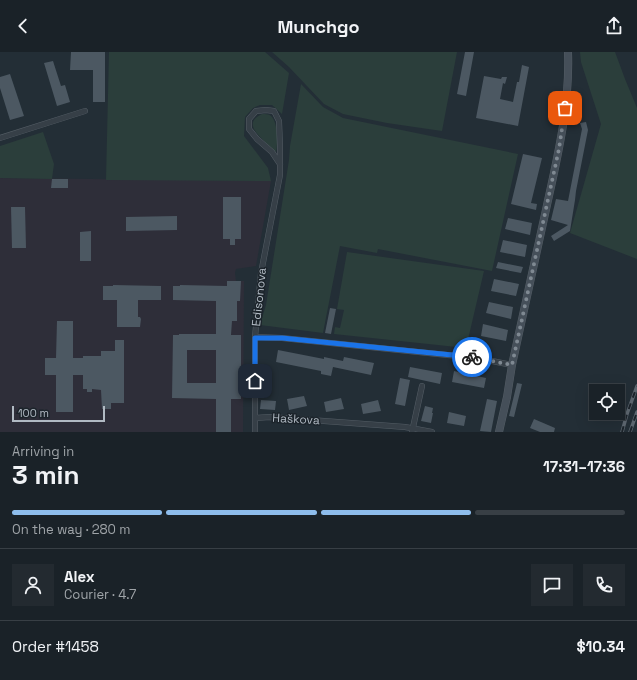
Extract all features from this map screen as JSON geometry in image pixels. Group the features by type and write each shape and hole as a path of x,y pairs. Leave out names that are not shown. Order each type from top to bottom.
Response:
{"street":[{"path":"499,432 559,149 565,108 568,52"},
{"path":"0,138 84,111"},
{"name":"Edisonova","path":"255,432 255,338 261,273 280,175 280,164 280,146 279,121 274,111 256,111 249,119 249,129 272,152 280,164"},
{"path":"255,338 282,338 473,357 512,365"},
{"path":"412,430 422,386"},
{"name":"Haškova","path":"255,418 270,417 432,432"}],"shaded area":[{"path":"0,178 271,181 256,266 236,269 235,273 236,281 244,281 243,432 0,432"}],"green space":[{"path":"109,52 265,52 289,73 282,114 272,105 260,105 253,108 245,117 244,136 268,168 271,181 106,180"},
{"path":"272,52 457,52 442,131 387,123 343,114 324,104 289,67"},
{"path":"580,52 615,52 637,108 637,259 570,233 601,124 581,62"},
{"path":"301,84 323,107 343,118 518,154 492,271 378,249 377,253 340,246 323,333 260,325 266,305"},
{"path":"262,114 270,115 275,123 277,139 276,152 261,138 253,127 254,120"},
{"path":"43,132 54,164 52,179 0,178 0,146"},
{"path":"347,252 484,271 466,348 334,334 335,327 340,328 344,310 337,309"}],"building":[{"path":"71,52 105,52 105,102 93,102 93,70 70,70"},
{"path":"465,52 474,52 466,96 457,94"},
{"path":"53,61 61,86 65,85 70,102 57,106 44,63"},
{"path":"522,65 529,67 518,126 476,118 484,76 501,79 502,77 507,77 505,84 503,83 500,99 513,102"},
{"path":"10,74 24,116 10,120 0,88 0,77"},
{"path":"586,122 588,130 570,231 554,241 551,236 568,225 551,220 556,199 568,201 582,129 580,123"},
{"path":"523,154 542,158 531,203 537,204 536,210 511,204"},
{"path":"52,179 68,179 68,188 51,188"},
{"path":"223,197 241,197 241,239 235,239 235,245 230,245 230,239 223,239"},
{"path":"11,207 25,207 26,248 12,248"},
{"path":"177,216 177,230 126,231 126,217"},
{"path":"508,218 532,223 530,235 505,229"},
{"path":"91,231 91,261 80,261 80,232"},
{"path":"503,240 527,245 525,257 500,252"},
{"path":"498,262 523,267 521,273 496,268"},
{"path":"494,279 519,284 516,296 491,291"},
{"path":"227,281 241,281 240,301 237,301 237,321 232,321 231,335 241,335 241,399 231,399 231,432 216,432 216,399 172,398 173,335 216,334 216,301 173,300 173,286 227,286","holes":["187,350 216,350 216,383 187,383"]},
{"path":"103,286 161,286 161,300 138,300 138,317 141,319 140,327 117,327 117,300 103,300"},
{"path":"489,302 513,307 511,319 486,313"},
{"path":"330,308 336,309 331,334 325,333"},
{"path":"57,321 73,321 73,358 83,358 83,356 101,356 101,351 115,351 115,340 124,340 124,403 111,403 111,409 102,409 101,390 92,389 92,392 87,392 87,389 83,389 83,375 73,375 73,412 56,412 56,375 45,375 45,358 56,358"},
{"path":"483,324 508,330 506,341 481,336"},
{"path":"278,350 324,359 324,357 343,361 344,357 374,363 371,375 333,367 331,376 321,374 321,371 276,362"},
{"path":"410,367 442,373 440,384 408,377"},
{"path":"454,371 486,378 484,388 452,382"},
{"path":"400,378 410,380 405,406 395,404"},
{"path":"517,383 522,384 514,417 509,416"},
{"path":"304,396 307,406 289,410 287,399"},
{"path":"341,398 344,409 326,412 324,402"},
{"path":"487,399 497,401 491,432 480,431"},
{"path":"261,400 276,401 275,410 260,409"},
{"path":"378,400 381,411 363,414 361,404"},
{"path":"425,406 433,408 431,423 421,421"},
{"path":"449,412 466,416 464,426 447,423"},
{"path":"534,419 555,428 554,432 540,432 530,428"}],"railway":[{"path":"622,432 637,386"},
{"path":"630,432 637,412"}],"way so far":[{"path":"472,357 512,365 559,149 565,108"}],"route":[{"path":"255,381 255,338 282,338 472,357"}]}
